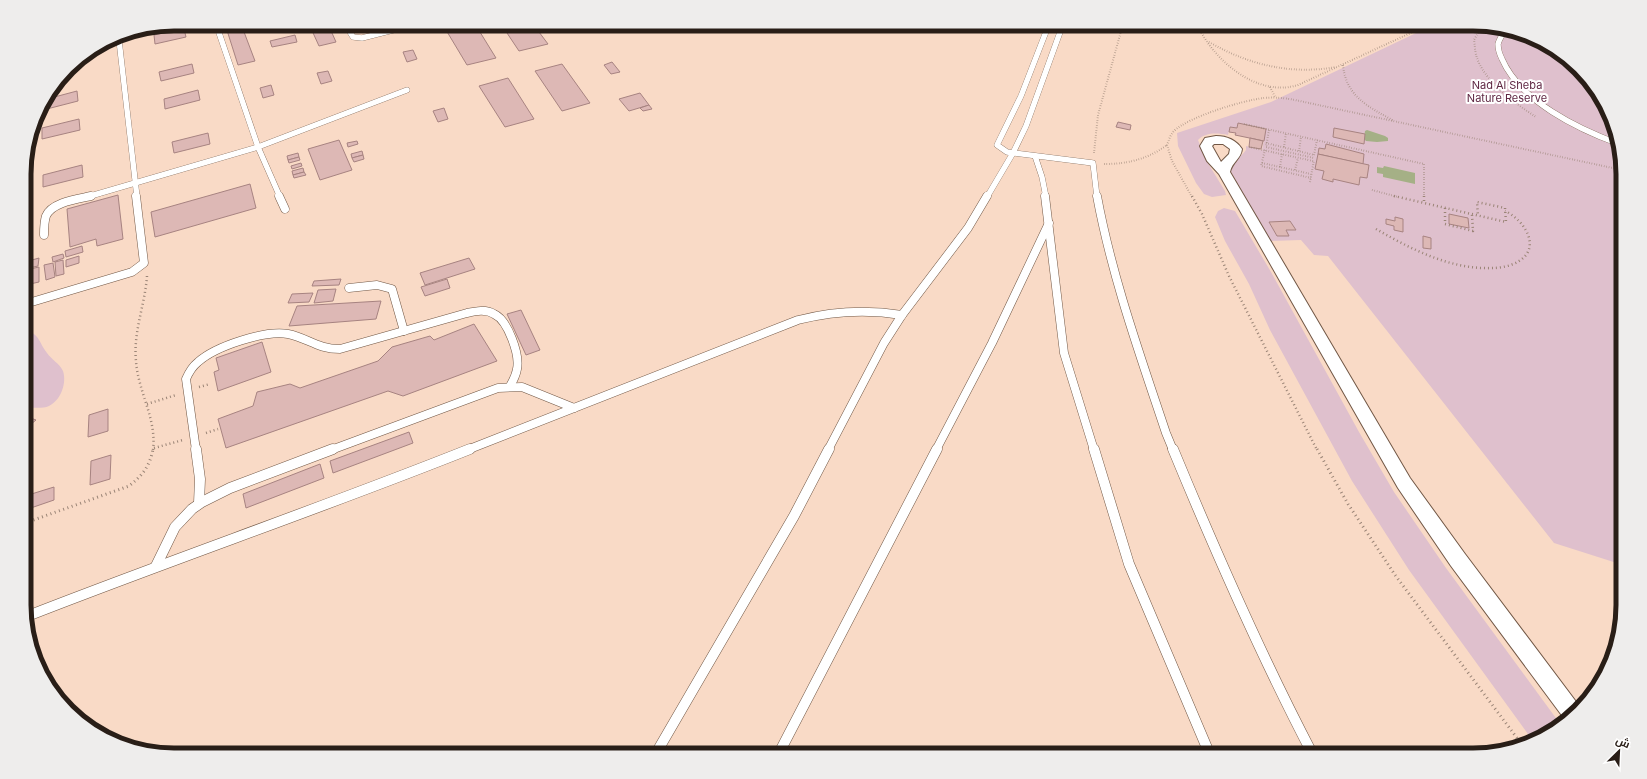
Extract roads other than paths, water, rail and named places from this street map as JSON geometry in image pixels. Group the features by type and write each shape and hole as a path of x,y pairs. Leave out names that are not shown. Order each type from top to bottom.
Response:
{"street":[{"path":"1224,172 1226,164 1235,155 1236,149 1231,143 1215,140 1208,141 1206,144 1213,161 1224,172 1382,448 1404,483 1458,560 1570,709"}],"lane":[{"path":"218,31 258,147 285,209"},
{"path":"349,31 353,37 362,38 390,31"},
{"path":"1046,31 1021,96 998,141 998,145 1001,149 1013,153 1093,163 1096,192 1102,223 1130,325 1166,433 1222,566 1291,713 1309,748"},
{"path":"659,748 826,459 884,343 902,315 968,228 1013,153 1026,126 1061,31"},
{"path":"1502,34 1498,45 1502,63 1516,82 1540,103 1574,124 1612,141"},
{"path":"31,302 132,272 144,263 119,42"},
{"path":"44,235 45,216 52,208 65,202 258,147 407,90"},
{"path":"1035,156 1042,177 1050,222 1064,353 1129,564 1207,748"},
{"path":"782,748 992,342 1050,222"},
{"path":"349,288 376,285 388,286 392,289 404,331"},
{"path":"31,615 156,566 310,511 798,320 818,314 840,311 861,310 902,315"},
{"path":"199,503 200,479 186,379 194,364 212,352 269,334 288,334 318,347 332,349 348,347 477,311 494,312 504,321 518,356 518,371 510,386"},
{"path":"156,566 174,526 199,503 230,488 485,391 510,386 533,390 574,408"}],"park label":[{"name":"Nad Al Sheba Nature Reserve","path":"1507,91"}]}
